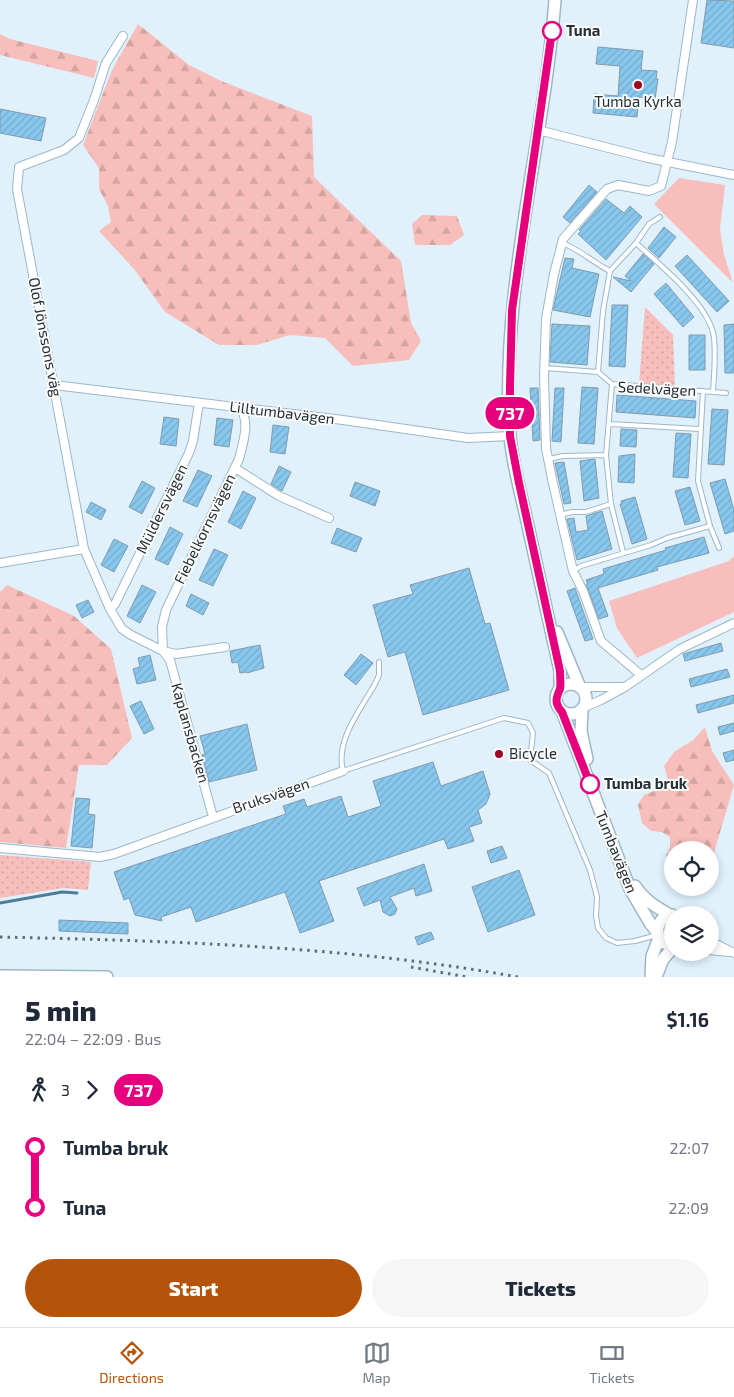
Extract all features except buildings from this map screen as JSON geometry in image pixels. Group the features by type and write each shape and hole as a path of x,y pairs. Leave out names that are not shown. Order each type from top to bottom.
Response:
{"main road":[{"path":"545,605 580,686 587,695 583,708 573,714 562,712 557,704 556,699 560,688 560,671 545,605 519,483 510,436 512,310 551,49 555,0"},
{"path":"560,688 568,683 580,686"},
{"name":"Tumbavägen","path":"583,708 581,731 585,754 636,887 641,896 664,911"},
{"name":"Tumbavägen","path":"562,712 630,889 658,935"},
{"path":"651,977 652,956 658,935 659,922 664,919"},
{"path":"658,935 664,943"},
{"path":"656,977 664,958"},
{"path":"0,976 107,977"}],"street":[{"path":"641,675 601,641 583,591 573,571 546,448 544,368 546,320 554,274 563,239 607,189 618,185 649,191 658,188 663,182 672,142 693,0"},
{"name":"Olof Jönssons väg","path":"123,36 106,63 79,138 64,150 19,167 18,190 84,549 110,609 122,629 163,651"},
{"path":"538,130 667,162 734,175"},
{"name":"Lilltumbavägen","path":"54,385 239,407 468,438 510,436"},
{"name":"Müldersvägen","path":"110,609 115,604 189,453 193,441 199,403"},
{"name":"Fiebelkornsvägen","path":"163,651 162,627 166,610 241,452 245,418 244,412 239,407"},
{"path":"235,468 279,496 329,518"},
{"path":"0,563 84,549"},
{"path":"583,708 625,687 680,649 734,623"},
{"path":"163,651 176,654 225,647"},
{"name":"Kaplansbacken","path":"163,651 170,660 213,817"},
{"path":"580,686 625,687"},
{"name":"Bruksvägen","path":"0,848 100,856 114,854 343,771"},
{"path":"719,946 734,953"},
{"path":"719,951 734,953"}],"lane":[{"path":"598,372 602,311 610,271 636,243 650,224 660,217"},
{"path":"562,243 572,247 610,271"},
{"path":"636,243 670,274 694,300 711,324 714,337 713,392"},
{"path":"544,368 598,372 612,384"},
{"name":"Sedelvägen","path":"623,552 611,504 606,455 612,384 702,391 698,481 710,526 719,548"},
{"path":"702,391 726,393"},
{"path":"610,424 700,429"},
{"path":"548,459 563,456 606,455"},
{"path":"560,515 572,512 586,512 611,504"},
{"path":"573,571 623,552 710,526"},
{"path":"343,771 341,757 344,742 379,675 379,662"},
{"name":"Bruksvägen","path":"343,771 504,718 528,722 533,733 530,760 548,773 590,870 597,897 596,916 598,928 606,938 617,943 658,935"}],"green space":[{"path":"138,24 189,65 221,81 312,116 314,177 401,261 411,323 421,341 409,360 353,366 325,338 290,335 257,345 219,345 165,312 134,269 99,231 111,222 108,206 99,189 99,168 83,145 112,70"},
{"path":"0,34 10,39 98,61 94,78 0,55"},
{"path":"679,178 725,185 720,229 724,255 733,283 654,204"},
{"path":"422,215 457,216 464,235 450,245 415,245 412,224"},
{"path":"645,307 673,335 675,387 639,384"},
{"path":"734,556 734,612 637,658 617,628 609,601 729,561"},
{"path":"7,585 74,616 111,649 132,738 107,765 79,765 66,848 0,842 0,592"},
{"path":"705,727 712,751 734,785 717,841 670,841 670,837 662,832 651,831 642,823 638,805 644,795 662,788 668,780 664,766 674,752 693,740"},
{"path":"0,855 91,862 88,890 63,888 0,898"}],"waterway":[{"path":"0,903 62,892 77,893"}],"railway":[{"path":"0,937 195,943 325,952 389,958 518,977"},
{"path":"411,967 467,977"}],"bus line":[{"name":"737","path":"552,31 551,49 512,310 510,436 527,524 560,671 560,688 556,696 557,704 562,712 590,784"}],"place":[{"name":"Tuna","path":"552,31"},
{"name":"Tumba Kyrka","path":"638,85"},
{"name":"Bicycle","path":"499,754"},
{"name":"Tumba bruk","path":"590,784"}]}
